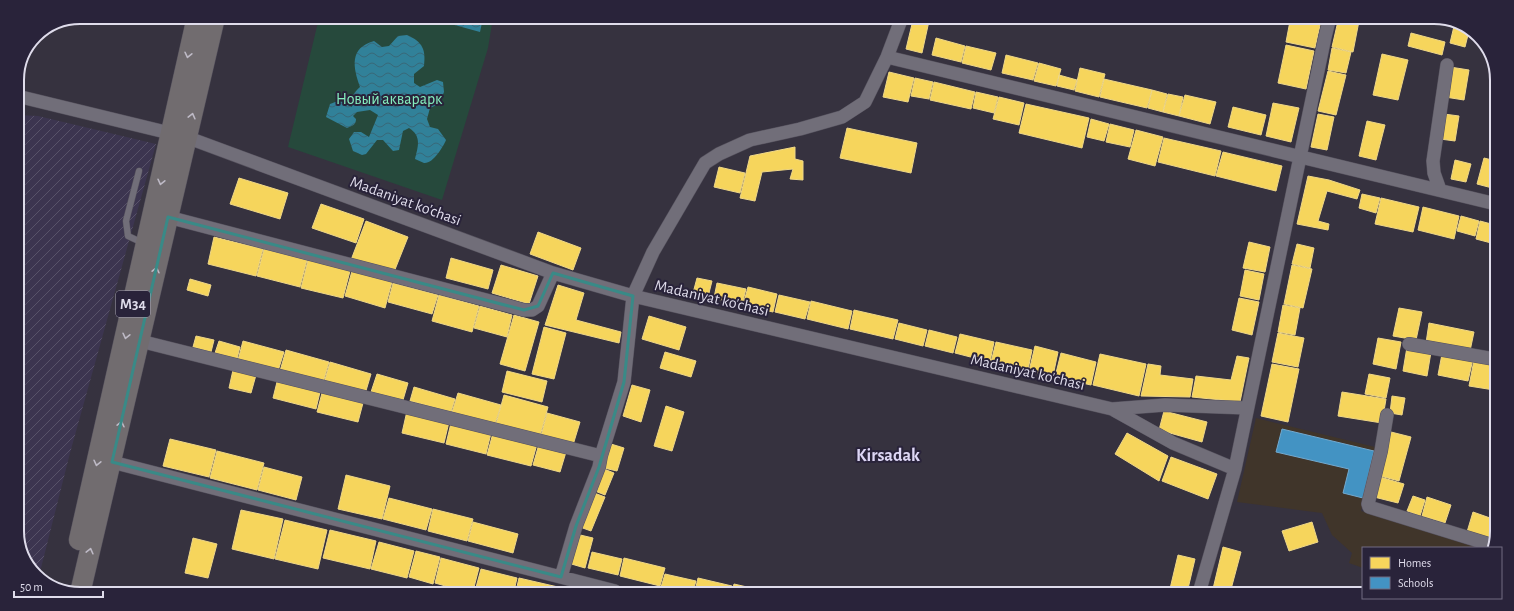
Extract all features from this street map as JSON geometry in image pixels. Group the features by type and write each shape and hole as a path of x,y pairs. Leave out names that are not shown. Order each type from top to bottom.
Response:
{"main road":[{"name":"M34","path":"81,587 112,462 168,217 178,135 196,24"},
{"name":"M34","path":"69,586 146,245 178,135 213,24"}],"street":[{"path":"561,577 576,526 599,467 624,382 633,296 652,252 705,163 719,154 750,140 800,129 842,117 865,102 887,57 899,24"},
{"path":"1202,587 1235,469 1328,24"},
{"path":"887,57 1490,202"},
{"path":"1440,190 1434,173 1433,161 1447,65"},
{"name":"Madaniyat ko'chasi","path":"24,98 178,135 553,273 633,296 1112,409 1173,443 1235,469"},
{"path":"168,217 524,310 532,310 538,306 553,273"},
{"path":"140,341 601,456"},
{"path":"1409,344 1490,358"},
{"path":"1112,409 1165,405 1247,408"},
{"path":"1386,415 1381,451 1368,504 1369,507 1488,544"},
{"path":"112,462 600,587"}],"lane":[{"path":"139,171 126,221 128,236 146,245"}],"highlighted area":[{"path":"168,217 524,310 538,306 553,273 633,296 624,382 599,467 576,526 561,577 112,462"}],"shaded area":[{"path":"24,115 38,116 156,144 70,453 40,570 30,556 24,534"},
{"path":"1256,418 1375,447 1361,511 1476,547 1362,547 1362,568 1349,563 1352,553 1332,535 1322,513 1237,502"}],"green space":[{"name":"Новый акварарк","path":"318,24 492,24 488,48 442,200 288,147"}],"water":[{"path":"451,24 482,24 480,32"},
{"path":"407,35 417,41 424,51 424,66 414,74 414,83 420,87 437,80 443,82 444,92 439,104 430,108 427,119 430,127 438,129 446,140 443,147 434,158 427,163 415,159 418,142 416,135 409,128 403,131 399,150 393,151 383,140 377,140 366,154 362,155 353,151 349,139 354,132 361,132 369,137 378,115 370,110 357,112 353,116 356,119 355,123 347,128 326,117 330,104 334,102 342,102 352,107 353,96 360,87 356,72 355,59 360,48 374,41 382,47 389,46 398,36"}],"building: Homes":[{"path":"912,24 928,24 922,53 906,49"},
{"path":"1289,24 1320,24 1315,48 1286,42"},
{"path":"1337,24 1358,24 1353,52 1332,47"},
{"path":"1454,28 1468,35 1465,47 1450,43"},
{"path":"1411,33 1445,42 1442,55 1408,46"},
{"path":"936,38 965,46 961,62 932,55"},
{"path":"1286,45 1314,51 1306,89 1278,83"},
{"path":"966,46 996,53 991,70 962,63"},
{"path":"1332,48 1351,52 1346,73 1328,70"},
{"path":"1382,54 1408,60 1398,100 1373,95"},
{"path":"1006,55 1038,63 1033,80 1002,73"},
{"path":"1039,63 1061,69 1056,86 1034,81"},
{"path":"1450,67 1469,70 1464,100 1445,97"},
{"path":"1080,68 1105,74 1099,97 1075,91"},
{"path":"1328,71 1346,75 1336,115 1318,111"},
{"path":"889,72 914,78 908,102 883,97"},
{"path":"1059,75 1077,80 1074,90 1057,86"},
{"path":"915,78 933,82 929,99 911,96"},
{"path":"1104,79 1152,90 1147,108 1100,97"},
{"path":"934,82 975,92 971,109 930,100"},
{"path":"1152,90 1167,94 1163,112 1148,108"},
{"path":"976,92 998,97 994,113 973,108"},
{"path":"1168,94 1183,97 1179,116 1163,112"},
{"path":"1185,95 1216,102 1210,124 1179,116"},
{"path":"999,97 1024,103 1019,125 993,119"},
{"path":"1273,103 1299,108 1291,142 1266,136"},
{"path":"1026,104 1089,118 1082,148 1019,133"},
{"path":"1233,107 1266,115 1261,135 1228,127"},
{"path":"1318,114 1334,117 1327,150 1311,147"},
{"path":"1444,114 1459,116 1455,141 1440,139"},
{"path":"1091,119 1109,124 1104,141 1087,137"},
{"path":"1367,121 1385,125 1376,160 1359,156"},
{"path":"1110,124 1134,130 1130,147 1106,142"},
{"path":"847,128 917,143 911,173 840,158"},
{"path":"1136,130 1163,137 1155,166 1128,159"},
{"path":"1164,138 1221,151 1215,176 1158,162"},
{"path":"795,147 795,159 803,161 803,180 790,179 793,169 762,172 755,201 740,198 750,156"},
{"path":"1223,152 1282,166 1276,191 1216,176"},
{"path":"1484,158 1490,160 1490,187 1477,184"},
{"path":"1455,160 1471,164 1466,182 1451,179"},
{"path":"719,167 745,173 740,193 714,187"},
{"path":"1308,176 1329,180 1360,190 1357,199 1327,191 1318,221 1329,224 1328,230 1297,224"},
{"path":"239,178 288,193 280,219 230,204"},
{"path":"1362,194 1380,198 1376,213 1359,208"},
{"path":"1381,198 1419,207 1413,232 1375,224"},
{"path":"321,204 364,219 356,243 312,228"},
{"path":"1423,207 1459,216 1454,239 1418,230"},
{"path":"1461,216 1479,221 1475,236 1457,231"},
{"path":"366,221 408,237 394,272 351,260"},
{"path":"1480,221 1490,224 1490,243 1476,239"},
{"path":"538,232 581,248 573,270 530,254"},
{"path":"214,237 263,249 256,276 208,264"},
{"path":"1249,242 1270,247 1265,272 1243,268"},
{"path":"1297,244 1314,248 1310,268 1292,264"},
{"path":"264,249 307,260 300,287 257,276"},
{"path":"451,258 493,270 488,289 446,278"},
{"path":"308,260 350,271 343,298 301,288"},
{"path":"501,265 538,276 529,304 492,293"},
{"path":"1292,265 1312,269 1303,308 1284,304"},
{"path":"1245,270 1264,274 1259,300 1240,296"},
{"path":"352,271 392,282 385,308 345,296"},
{"path":"697,278 712,281 708,297 693,293"},
{"path":"190,279 211,285 208,296 187,290"},
{"path":"393,283 438,295 432,314 388,302"},
{"path":"717,283 746,289 742,305 714,298"},
{"path":"558,285 584,293 576,320 621,332 619,343 545,325"},
{"path":"748,287 777,294 773,312 743,305"},
{"path":"439,295 479,306 472,332 432,321"},
{"path":"779,295 810,302 805,319 775,312"},
{"path":"1239,298 1259,302 1252,335 1232,330"},
{"path":"811,301 852,311 848,329 807,319"},
{"path":"1283,305 1300,308 1295,335 1278,332"},
{"path":"480,306 512,315 507,337 474,328"},
{"path":"1399,308 1422,312 1416,340 1393,336"},
{"path":"854,310 898,320 893,339 850,329"},
{"path":"514,315 539,322 525,371 500,364"},
{"path":"649,316 686,327 679,350 642,339"},
{"path":"899,323 927,330 923,346 895,339"},
{"path":"1429,323 1474,332 1470,351 1426,343"},
{"path":"544,327 566,333 554,379 532,374"},
{"path":"929,330 957,337 953,353 925,346"},
{"path":"1278,333 1304,338 1298,367 1272,362"},
{"path":"960,334 994,342 990,362 955,353"},
{"path":"196,336 214,340 211,352 193,347"},
{"path":"1378,338 1401,342 1396,369 1373,364"},
{"path":"219,341 240,347 237,359 215,353"},
{"path":"243,341 284,352 278,371 238,360"},
{"path":"996,342 1032,350 1028,370 991,362"},
{"path":"1035,346 1058,352 1053,376 1029,371"},
{"path":"1407,347 1431,352 1427,376 1403,371"},
{"path":"286,350 329,362 323,383 280,371"},
{"path":"665,352 696,361 691,377 660,368"},
{"path":"1061,353 1096,362 1091,385 1055,377"},
{"path":"1100,354 1146,364 1139,396 1093,385"},
{"path":"1442,354 1473,359 1468,381 1438,375"},
{"path":"1237,356 1249,358 1240,402 1192,397 1196,376 1231,380"},
{"path":"1474,360 1490,362 1490,389 1469,386"},
{"path":"330,362 371,374 365,394 324,383"},
{"path":"1148,364 1161,366 1160,375 1193,379 1190,397 1141,396"},
{"path":"1272,364 1299,369 1288,422 1261,416"},
{"path":"233,370 256,375 251,393 229,388"},
{"path":"507,371 547,381 542,402 502,392"},
{"path":"377,374 408,383 403,400 371,392"},
{"path":"1369,374 1390,378 1386,398 1365,394"},
{"path":"277,382 320,392 316,409 273,398"},
{"path":"632,385 650,390 641,422 623,416"},
{"path":"414,387 455,399 451,412 410,401"},
{"path":"1342,392 1386,399 1382,423 1338,416"},
{"path":"322,393 363,403 358,422 317,412"},
{"path":"458,393 501,405 495,424 452,412"},
{"path":"504,395 548,407 540,436 496,424"},
{"path":"1392,396 1405,398 1402,415 1390,413"},
{"path":"666,406 684,412 672,451 654,446"},
{"path":"407,411 449,422 444,443 402,433"},
{"path":"1164,411 1207,422 1202,442 1159,430"},
{"path":"547,413 580,422 573,445 541,436"},
{"path":"451,423 491,433 486,454 446,444"},
{"path":"1391,432 1411,437 1399,481 1380,476"},
{"path":"493,433 537,444 531,466 487,455"},
{"path":"1127,433 1168,456 1159,481 1115,454"},
{"path":"170,439 216,450 209,477 163,466"},
{"path":"539,444 566,452 560,472 533,465"},
{"path":"611,444 624,448 617,471 604,468"},
{"path":"217,451 264,463 257,490 210,478"},
{"path":"1171,457 1217,474 1208,499 1162,481"},
{"path":"264,467 302,477 296,500 258,490"},
{"path":"604,469 614,473 605,495 595,491"},
{"path":"346,475 390,486 382,519 338,509"},
{"path":"1380,477 1404,484 1398,503 1374,497"},
{"path":"594,493 605,497 591,531 580,527"},
{"path":"1413,496 1425,500 1420,516 1407,511"},
{"path":"1427,497 1451,505 1445,523 1422,516"},
{"path":"389,498 432,509 426,530 383,519"},
{"path":"433,509 473,519 467,541 428,531"},
{"path":"241,510 283,519 274,559 232,549"},
{"path":"1473,512 1490,518 1489,539 1467,532"},
{"path":"285,520 327,530 318,569 275,559"},
{"path":"473,522 518,534 513,553 468,541"},
{"path":"1312,522 1318,542 1289,551 1282,531"},
{"path":"330,530 376,541 370,569 323,558"},
{"path":"576,534 593,538 585,568 568,563"},
{"path":"193,538 217,544 208,578 185,573"},
{"path":"379,542 414,551 407,578 371,569"},
{"path":"1223,547 1241,552 1232,587 1213,587"},
{"path":"416,551 440,557 433,584 409,577"},
{"path":"592,552 622,559 618,575 588,568"},
{"path":"1178,555 1195,559 1188,587 1170,587"},
{"path":"441,558 479,568 474,587 449,587 435,583"},
{"path":"624,558 665,568 660,586 620,576"},
{"path":"481,569 517,578 515,587 476,587"},
{"path":"665,574 696,581 694,587 661,587"},
{"path":"519,578 558,587 517,587"},
{"path":"698,578 732,586 732,587 696,587"},
{"path":"734,584 747,587 733,587"}],"building: Schools":[{"path":"1282,429 1374,451 1363,498 1343,493 1349,469 1276,452"}],"district":[{"name":"Kirsadak","path":"888,455"}]}
